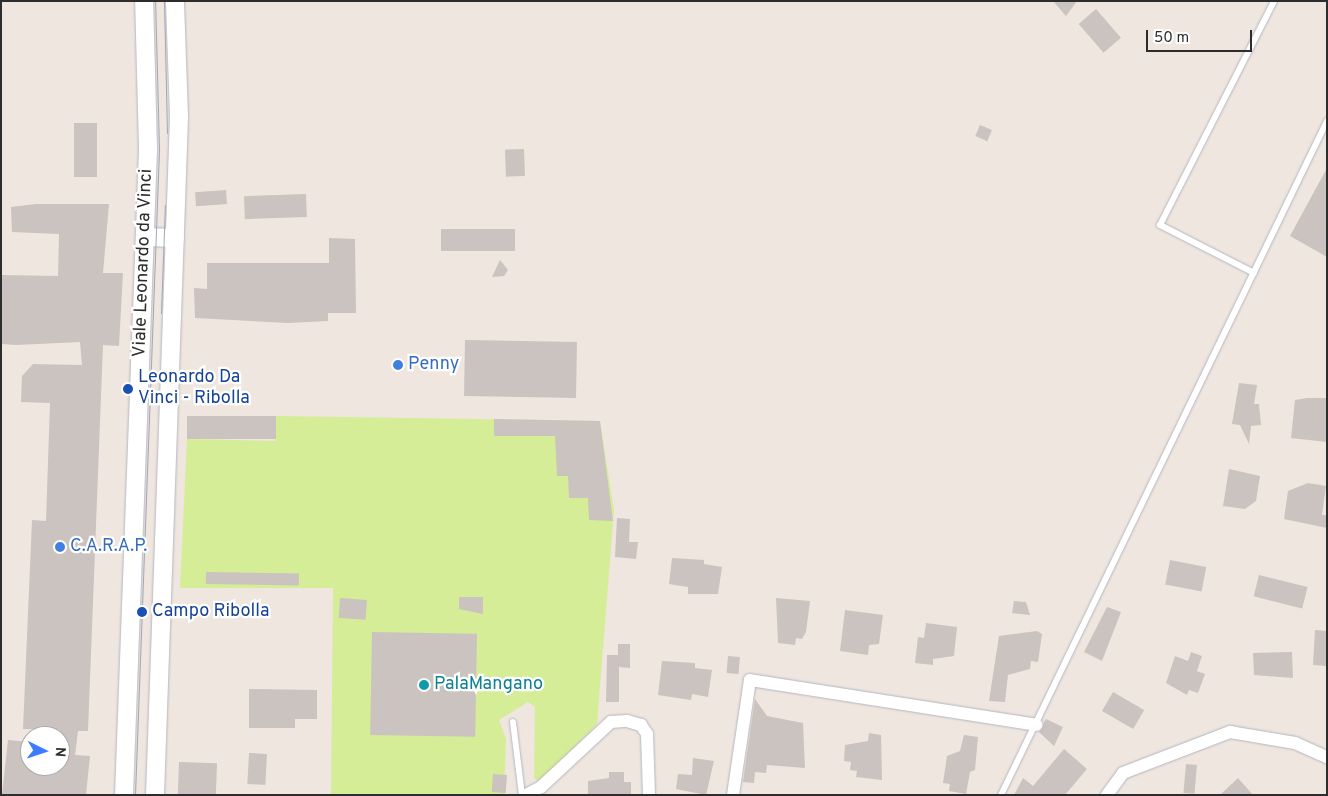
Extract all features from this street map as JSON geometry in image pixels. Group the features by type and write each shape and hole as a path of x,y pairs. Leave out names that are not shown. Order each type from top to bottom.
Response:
{"street":[{"name":"Viale Leonardo da Vinci","path":"124,795 145,238 148,54 144,1"},
{"name":"Viale Leonardo da Vinci","path":"155,795 175,238 179,63 175,1"},
{"path":"145,238 175,238"},
{"path":"733,795 750,680 1036,725"},
{"path":"524,795 541,787 611,722 627,720 641,726 647,734 649,795"},
{"path":"1107,795 1123,773 1230,732 1295,743 1327,757"}],"lane":[{"path":"1254,273 1160,226 1274,1"},
{"path":"1001,795 1327,121"},
{"path":"513,722 524,795"}],"green space":[{"path":"276,416 600,421 614,510 597,724 540,782 534,778 535,707 528,702 499,720 506,739 504,795 331,795 333,588 180,588 187,439 275,441"}],"building":[{"path":"1053,1 1077,1 1066,16"},
{"path":"1096,9 1121,38 1104,53 1079,24"},
{"path":"74,123 97,123 97,177 74,177"},
{"path":"980,125 992,130 987,141 975,136"},
{"path":"524,149 525,176 506,177 505,150"},
{"path":"1327,168 1327,257 1290,236"},
{"path":"226,190 227,204 196,206 195,192"},
{"path":"306,194 307,217 245,219 244,196"},
{"path":"36,204 109,204 103,273 123,273 119,346 103,345 88,731 78,731 75,755 90,756 86,795 2,795 8,740 20,741 20,776 70,776 70,726 23,726 32,520 46,521 50,403 21,402 22,376 33,364 82,365 80,342 2,344 1,275 58,276 59,234 12,232 11,207"},
{"path":"441,229 515,229 515,251 441,251"},
{"path":"329,238 355,239 356,313 328,313 328,321 288,323 195,318 194,288 207,289 207,263 329,263"},
{"path":"500,260 508,270 504,276 492,277"},
{"path":"465,340 577,342 576,398 464,396"},
{"path":"1239,383 1257,385 1254,404 1259,404 1261,425 1251,426 1249,444 1240,425 1232,424"},
{"path":"1327,398 1327,442 1291,438 1295,400"},
{"path":"187,416 276,416 276,439 187,439"},
{"path":"494,419 600,421 613,521 589,520 588,498 569,498 568,476 557,476 555,436 494,436"},
{"path":"1229,469 1260,476 1256,501 1245,509 1223,506"},
{"path":"1308,483 1326,486 1322,515 1327,515 1327,528 1284,519 1288,491"},
{"path":"617,518 630,519 629,542 638,542 636,559 615,557"},
{"path":"672,558 704,560 704,564 722,567 718,594 688,594 688,587 669,584"},
{"path":"1170,560 1206,567 1202,592 1165,585"},
{"path":"206,572 299,574 299,586 206,584"},
{"path":"1259,575 1308,587 1302,608 1254,596"},
{"path":"459,597 483,597 483,614 459,609"},
{"path":"340,598 367,600 366,620 339,618"},
{"path":"776,598 810,601 806,632 802,639 796,638 795,645 778,643"},
{"path":"1014,601 1026,602 1030,615 1012,613"},
{"path":"1107,607 1121,612 1102,661 1084,652"},
{"path":"845,610 883,615 879,644 869,645 868,655 840,651"},
{"path":"926,623 957,627 954,656 933,659 933,665 915,663 918,637 924,638"},
{"path":"1315,630 1327,631 1327,666 1313,665"},
{"path":"1037,631 1042,634 1038,662 1031,661 1030,669 1008,675 1005,702 989,701 999,636"},
{"name":"PalaMangano","path":"372,632 477,634 475,737 370,735"},
{"path":"618,644 630,644 630,668 619,667 619,702 606,702 607,655 618,655"},
{"path":"1191,652 1202,656 1197,671 1205,674 1198,693 1189,690 1187,695 1166,683 1175,656 1188,661"},
{"path":"1292,652 1293,678 1254,675 1253,653"},
{"path":"728,656 740,657 738,674 727,673"},
{"path":"662,661 695,663 695,668 712,670 708,697 692,694 691,700 658,695"},
{"path":"249,689 317,690 317,719 295,719 295,728 249,728"},
{"path":"1113,692 1144,710 1133,729 1102,711"},
{"path":"755,699 767,716 803,723 805,768 767,765 766,773 755,772 754,783 743,782"},
{"path":"1046,719 1063,727 1054,746 1039,732"},
{"path":"869,733 881,735 882,780 856,777 857,771 850,770 851,762 844,761 845,745 868,741"},
{"path":"964,735 978,737 975,770 970,772 966,794 949,791 950,784 943,783 947,756 960,751"},
{"path":"1064,749 1087,769 1065,795 1014,795 1023,778 1033,786"},
{"path":"249,753 267,754 265,785 247,784"},
{"path":"693,758 714,761 706,795 676,789 678,774 692,775"},
{"path":"179,762 217,763 216,795 178,795"},
{"path":"1186,764 1197,765 1194,794 1183,793"},
{"path":"609,772 624,772 624,782 631,782 631,795 588,795 588,781 609,778"},
{"path":"493,774 507,775 506,793 492,792"},
{"path":"1238,778 1253,795 1220,795"}],"tram line":[{"path":"135,795 159,149 155,1"},
{"path":"164,1 167,133"},
{"path":"161,313 165,205"}],"place":[{"name":"Penny","path":"398,365"},
{"name":"Leonardo Da Vinci - Ribolla","path":"128,389"},
{"name":"C.A.R.A.P.","path":"60,547"},
{"name":"Campo Ribolla","path":"142,612"},
{"name":"PalaMangano","path":"424,685"}]}
